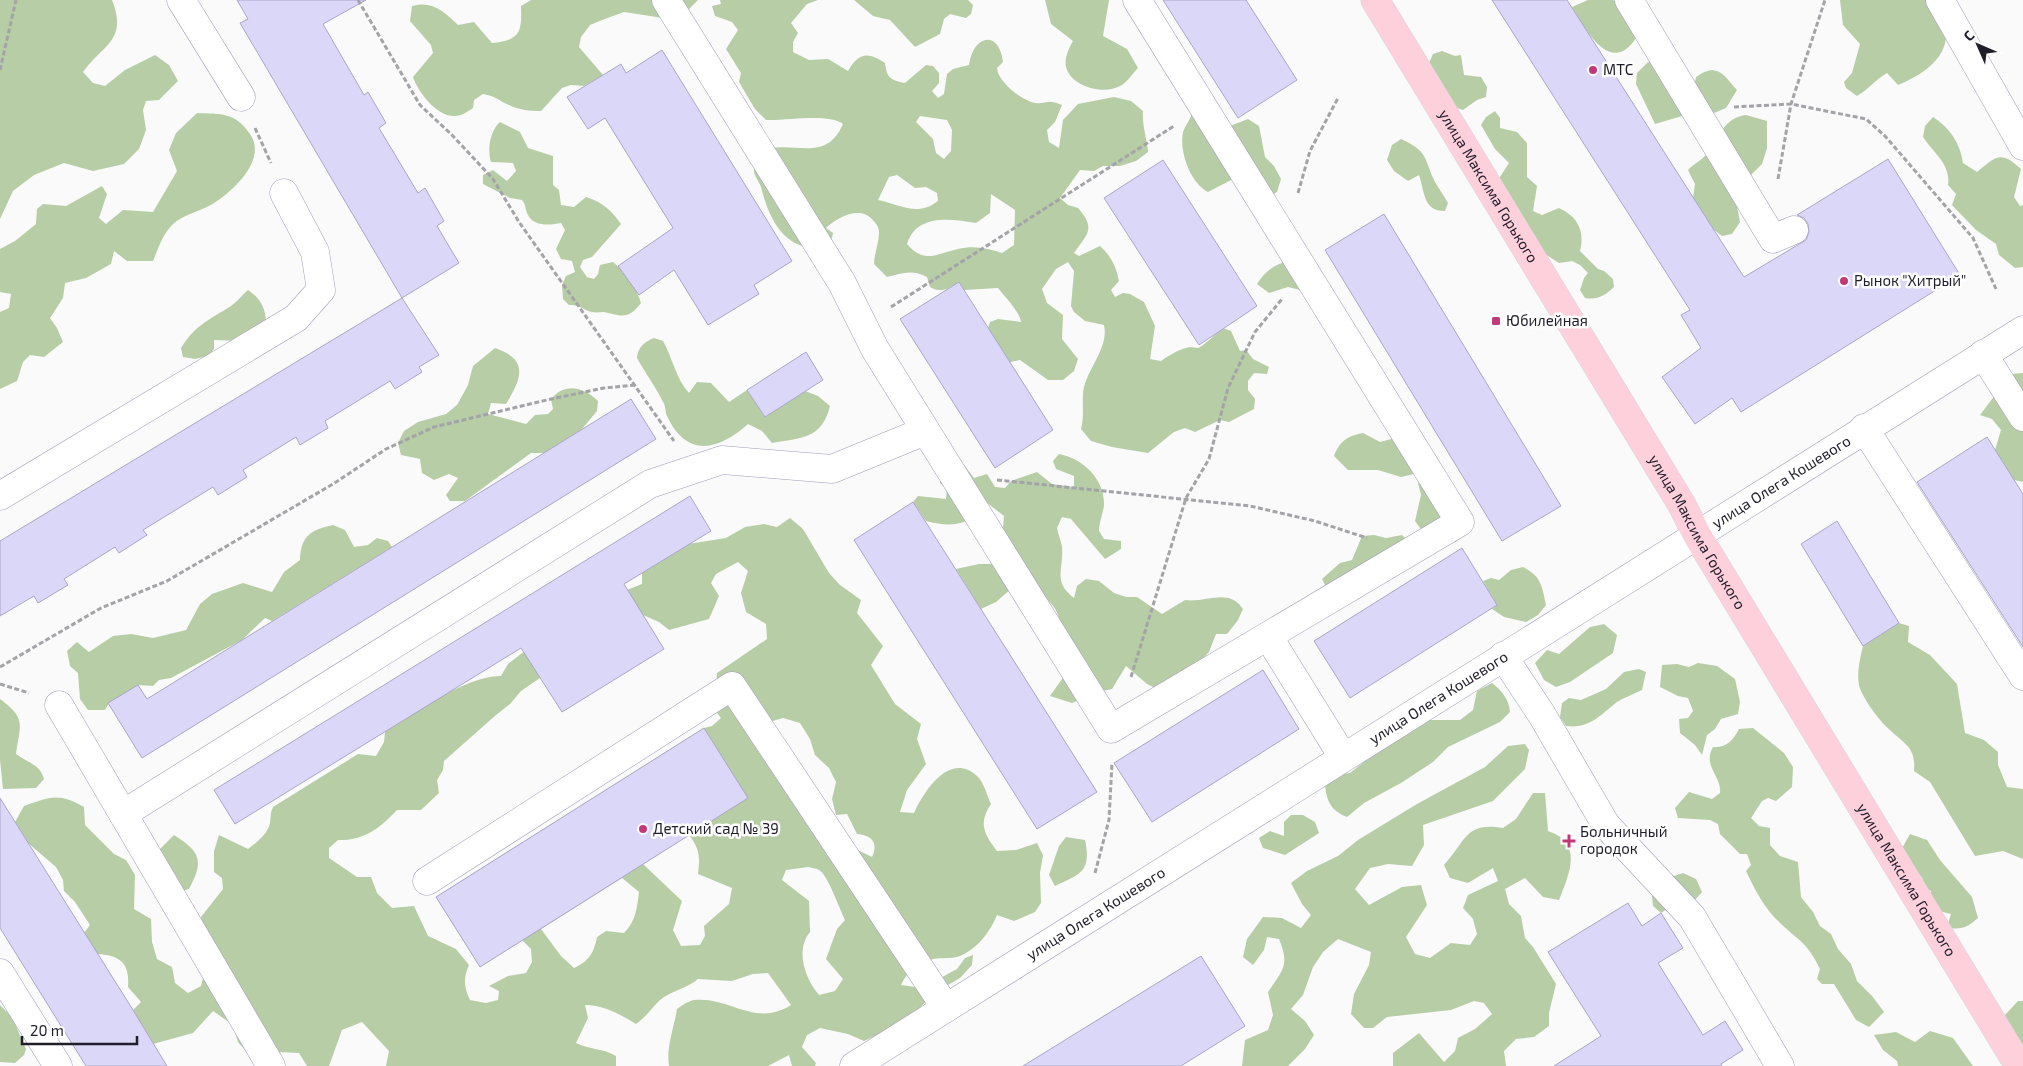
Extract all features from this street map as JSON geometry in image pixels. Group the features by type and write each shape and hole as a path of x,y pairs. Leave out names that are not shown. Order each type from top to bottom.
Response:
{"main road":[{"name":"улица Максима Горького","path":"1375,0 1682,505 1697,535 2019,1066"}],"street":[{"path":"181,0 241,97"},
{"path":"666,0 842,283 875,349 925,431 1111,729 1460,522 1138,0"},
{"path":"1629,0 1692,104 1781,230"},
{"path":"1940,0 2023,146"},
{"path":"0,496 296,318 321,290 315,252 284,193"},
{"name":"улица Олега Кошевого","path":"854,1066 1864,428 2023,330"},
{"path":"1983,354 2023,416"},
{"path":"1864,428 2023,676"},
{"path":"123,814 650,484 722,460 832,469 925,431"},
{"path":"1268,636 1343,757"},
{"path":"1503,656 1542,715 1606,825 1692,917 1780,1066"},
{"path":"427,881 732,686 946,1008"},
{"path":"59,705 271,1066"},
{"path":"0,973 58,1066"}],"path":[{"path":"0,70 16,0"},
{"path":"358,0 420,105 452,135 493,179 518,222 664,430 698,468"},
{"path":"1781,230 1791,104 1825,0"},
{"path":"241,97 284,193"},
{"path":"1095,876 1109,820 1112,749 1152,606 1186,498 1209,459 1228,388 1254,332 1284,297 1310,150 1338,98"},
{"path":"1692,104 1726,108 1791,104 1866,120 1897,150 1973,238 1996,289"},
{"path":"863,325 1204,107"},
{"path":"0,667 101,608 168,581 256,527 333,484 386,448 443,425 596,390 634,385"},
{"path":"954,477 1186,498 1250,506 1315,521 1409,552"}],"green space":[{"path":"0,0 112,0 117,25 115,33 111,41 83,72 93,83 105,86 125,70 155,55 169,65 178,81 159,100 146,101 143,110 146,130 139,149 124,164 93,171 64,163 34,175 13,191 0,219"},
{"path":"531,0 698,0 688,10 663,18 624,12 590,25 581,37 579,47 603,75 584,86 571,85 562,88 541,111 517,108 483,94 474,100 473,108 458,116 448,115 435,108 419,90 413,77 433,53 431,45 410,21 412,6 426,5 438,8 458,25 474,22 492,43 508,40 517,34 521,23 521,6"},
{"path":"720,0 818,0 807,4 791,23 798,33 793,42 793,52 809,60 828,59 848,71 860,57 874,57 885,63 890,78 905,83 926,65 933,66 939,73 939,83 932,91 938,98 944,94 947,74 953,69 969,65 971,55 980,42 992,41 997,44 1001,51 1003,62 997,68 998,73 1011,90 1035,103 1053,102 1062,105 1055,122 1047,130 1049,142 1059,148 1063,120 1078,104 1114,97 1131,101 1143,111 1148,152 1136,161 1120,166 1103,166 1094,171 1080,170 1060,198 1068,205 1078,208 1087,221 1088,231 1086,236 1074,253 1079,256 1100,246 1110,258 1119,281 1111,290 1115,297 1123,293 1130,294 1144,302 1155,326 1150,359 1161,361 1183,349 1201,347 1223,328 1231,331 1240,351 1246,350 1253,359 1269,367 1267,374 1254,373 1248,381 1248,390 1255,399 1254,409 1229,422 1220,420 1195,432 1185,428 1174,432 1148,453 1112,447 1091,441 1081,429 1083,392 1104,341 1104,325 1085,321 1074,312 1071,306 1074,271 1068,262 1056,269 1042,289 1047,303 1063,315 1062,339 1078,359 1074,371 1063,380 1048,380 1020,360 1010,362 988,328 990,322 998,319 1021,322 1015,309 998,288 964,290 959,282 945,289 938,290 930,287 927,277 917,273 902,273 887,277 874,264 879,231 876,224 867,215 855,213 842,217 831,224 826,228 833,233 832,238 820,248 796,244 787,238 768,210 755,174 756,163 770,148 812,148 821,146 837,135 843,124 818,118 766,120 755,109 739,82 741,73 726,49 738,30 732,22 715,16 712,6 721,4","holes":["920,116 947,120 952,130 951,151 944,159 936,153 933,139 916,122","897,175 915,188 926,187 937,193 938,201 930,206 916,209 878,200 889,177","991,194 1015,210 1014,245 1002,253 986,248 969,247 926,256 920,254 907,244 918,227 927,223 936,220 976,223 990,213"]},
{"path":"854,0 968,0 973,5 971,14 966,18 950,14 944,19 940,34 915,47 890,20 873,16"},
{"path":"1045,0 1109,0 1103,36 1127,49 1138,68 1122,85 1107,90 1090,88 1074,80 1066,67 1067,53 1073,41 1051,24"},
{"path":"1588,0 1613,0 1623,5 1636,38 1627,49 1617,53 1608,51 1591,37 1572,7"},
{"path":"1840,0 1940,0 1946,28 1945,42 1942,50 1931,65 1915,77 1898,85 1887,73 1857,96 1846,88 1844,82 1852,73 1860,44 1843,25"},
{"path":"1442,51 1455,56 1461,55 1464,75 1481,77 1487,87 1486,97 1477,100 1463,110 1451,106 1428,65 1433,54"},
{"path":"1648,62 1657,64 1694,87 1696,77 1709,70 1715,70 1723,75 1737,90 1726,108 1714,113 1690,119 1682,116 1655,124 1636,84 1637,73"},
{"path":"1495,111 1500,118 1500,128 1517,132 1527,143 1527,177 1537,186 1533,211 1542,215 1559,208 1575,220 1579,225 1582,237 1580,251 1598,269 1604,271 1613,279 1614,287 1604,295 1597,298 1585,298 1580,290 1588,273 1580,265 1572,261 1559,263 1545,254 1525,228 1523,218 1498,180 1509,163 1495,149 1481,125 1486,117"},
{"path":"197,113 233,118 250,134 254,143 255,153 247,172 233,188 217,201 183,217 173,224 163,237 153,261 127,261 114,251 111,264 86,278 65,283 63,298 50,318 63,342 44,357 30,355 23,362 17,381 0,389 0,312 9,308 11,294 0,292 0,249 15,241 36,224 37,209 43,204 66,206 102,186 107,194 99,218 106,224 123,210 153,212 177,171 169,150 176,133"},
{"path":"1192,114 1230,126 1248,119 1259,126 1265,157 1274,166 1281,179 1277,192 1262,201 1233,179 1208,192 1202,188 1191,174 1184,157 1183,132"},
{"path":"1746,115 1767,121 1767,148 1762,164 1741,185 1737,206 1740,222 1732,234 1722,236 1713,229 1693,198 1695,184 1688,170 1706,155 1726,125 1738,117"},
{"path":"1933,117 1949,131 1957,143 1963,163 1977,172 1989,162 1999,157 2008,159 2021,169 2014,197 2020,206 2023,205 2023,267 2015,268 1999,255 1996,244 1976,230 1952,205 1956,194 1948,185 1947,171 1923,137 1925,126"},
{"path":"500,122 520,132 528,148 553,156 553,185 559,190 561,205 574,207 586,197 606,207 621,224 592,257 583,260 580,267 587,277 594,279 598,274 600,265 613,262 637,292 641,303 632,312 620,315 593,312 576,305 569,305 563,299 562,285 566,276 575,272 572,261 561,259 556,249 565,230 561,223 547,225 534,222 528,215 522,200 510,198 483,184 483,175 493,170 507,181 516,171 513,163 491,162 489,152 490,140"},
{"path":"1401,139 1416,148 1424,156 1435,182 1448,203 1445,211 1432,208 1426,200 1419,175 1408,181 1394,171 1387,160 1392,145"},
{"path":"1284,253 1309,289 1300,290 1288,287 1269,293 1257,284 1268,271 1282,263"},
{"path":"248,290 261,303 266,321 243,341 214,340 214,349 208,356 195,359 183,357 181,348 186,340 203,324 233,304"},
{"path":"654,338 663,341 681,382 689,393 697,382 711,383 729,402 747,390 765,417 805,391 818,396 830,406 826,417 816,431 792,440 772,443 762,431 748,424 726,440 704,446 694,444 684,439 675,430 667,416 665,405 637,358 642,345"},
{"path":"495,348 514,358 518,364 519,371 516,386 506,404 491,403 488,414 526,424 535,415 548,414 553,409 551,399 562,390 568,388 581,390 593,396 598,401 597,411 582,429 544,453 531,453 465,501 450,501 446,495 458,478 449,474 434,480 422,473 420,459 401,455 398,443 404,431 418,422 446,414 457,405 468,385 473,366"},
{"path":"2023,373 2023,482 2014,480 1995,450 2001,430 1992,419 1980,415 2011,374"},
{"path":"1363,433 1380,442 1395,438 1418,473 1401,477 1378,470 1348,470 1334,456 1345,440"},
{"path":"1059,454 1068,456 1084,465 1096,478 1101,487 1104,505 1099,531 1104,539 1121,541 1121,549 1105,559 1071,519 1062,517 1057,528 1062,547 1060,575 1063,586 1074,598 1077,586 1086,579 1099,581 1114,593 1126,597 1137,597 1162,614 1185,600 1217,597 1231,599 1237,602 1243,609 1238,620 1227,634 1216,634 1209,652 1198,664 1159,690 1147,684 1126,666 1112,689 1098,692 1072,703 1050,696 1067,672 1064,641 1060,619 1056,610 1050,602 1042,597 1011,589 996,602 981,609 956,569 979,564 1000,564 1004,516 986,502 974,516 960,523 935,523 926,521 913,502 918,496 946,499 947,489 940,483 941,477 954,459 964,465 974,478 987,474 995,487 1005,488 1011,481 1037,472 1052,484 1074,487 1074,476 1056,469 1053,461"},
{"path":"1429,473 1464,529 1456,542 1423,532 1415,521 1421,495 1418,483"},
{"name":"Детский сад № 39","path":"790,518 803,529 829,573 840,585 861,600 857,613 883,646 871,665 895,704 921,724 917,739 926,764 907,790 900,812 914,813 931,785 948,771 957,768 967,770 977,776 991,804 985,817 984,829 997,851 1016,850 1037,843 1043,855 1040,873 1041,903 1035,912 1014,921 997,915 982,940 964,954 957,957 930,960 912,970 901,985 922,988 957,969 965,958 973,955 972,965 960,978 936,992 905,1022 864,1041 848,1034 820,1028 807,1035 802,1047 816,1063 815,1066 792,1066 789,1055 768,1066 669,1066 669,1045 677,1009 687,1002 707,1000 742,1010 766,1013 778,1011 791,1005 768,973 753,974 732,981 698,979 663,998 636,1024 605,1008 585,1005 588,1018 576,1043 616,1056 616,1066 386,1066 389,1051 362,1022 342,1030 329,1066 307,1066 299,1053 278,1052 250,1056 238,1042 233,1025 213,1011 193,1033 153,1044 133,1010 141,1002 128,987 125,966 112,956 97,954 84,933 90,925 75,902 64,891 63,880 56,867 28,843 15,822 24,806 47,798 68,799 84,807 85,825 114,854 126,860 135,875 134,909 151,919 152,942 157,959 172,967 175,983 188,993 201,986 204,974 201,917 223,889 222,878 214,872 214,851 219,835 248,849 267,831 273,807 358,754 376,756 384,742 385,732 425,706 457,689 487,677 501,676 508,664 526,650 622,592 642,584 642,573 688,544 726,538 745,527 764,524 777,527","holes":["738,562 748,571 741,593 746,612 766,624 767,639 717,673 714,709 721,718 712,726 704,728 436,897 480,967 522,940 531,949 532,962 526,973 508,976 489,986 499,991 498,1000 486,1003 470,1000 465,983 469,965 456,949 428,936 414,906 392,908 377,893 371,877 357,877 329,858 329,848 338,840 364,836 378,828 397,810 421,810 439,793 437,780 443,770 444,761 510,704 521,691 540,678 556,659 643,615 659,622 669,630 709,619 719,596 711,583 716,574","783,718 800,723 810,739 815,755 829,768 836,782 832,799 836,815 847,814 857,834 872,840 875,847 872,857 841,842 769,722","689,835 698,853 698,874 732,888 729,904 704,926 705,936 700,945 681,946 673,930 682,901 643,864","808,867 819,870 830,885 845,920 837,929 826,959 843,979 835,991 819,995 806,973 803,947 810,932 809,901 782,880 786,870","622,878 639,892 637,909 624,933 606,931 597,937 590,956 574,968 561,956 541,929"]},
{"path":"333,525 345,530 354,547 368,545 377,538 388,541 392,547 272,621 265,618 242,640 171,678 159,680 153,686 138,685 109,703 105,710 88,710 80,699 78,673 70,666 67,651 77,642 89,652 113,636 131,634 153,638 186,630 200,604 212,594 243,583 272,592 284,572 300,560 302,545 308,535 318,529"},
{"path":"1374,535 1386,538 1402,535 1410,543 1382,561 1369,559 1375,580 1364,596 1346,603 1327,589 1322,579 1340,563 1352,560 1362,536"},
{"path":"1523,567 1534,574 1540,582 1546,605 1538,615 1526,622 1504,617 1492,609 1497,605 1483,581 1491,578 1499,580 1511,570"},
{"path":"1899,623 1909,626 1908,642 1930,655 1957,684 1965,733 1984,740 1998,752 1998,765 2007,787 2023,789 2023,859 2003,851 1975,856 1930,782 1914,771 1912,752 1874,713 1861,691 1858,674 1863,646"},
{"path":"1604,624 1617,635 1613,653 1570,682 1556,687 1544,680 1535,663 1547,650 1559,654 1590,627"},
{"path":"1698,663 1717,666 1735,679 1740,702 1738,714 1721,719 1715,729 1707,735 1702,755 1695,745 1680,733 1679,719 1688,718 1693,711 1688,698 1678,696 1660,687 1662,665 1677,664 1689,667"},
{"path":"1639,669 1646,672 1642,690 1617,702 1588,723 1566,726 1560,717 1562,703 1569,698 1581,700 1606,689 1624,672"},
{"path":"1492,683 1504,696 1509,707 1510,712 1500,722 1448,747 1433,762 1401,783 1364,803 1347,817 1333,808 1328,800 1325,784 1335,775 1350,773 1374,754 1429,720 1460,720 1473,710 1477,691"},
{"path":"0,699 14,712 20,723 16,754 37,767 42,774 44,779 36,788 3,789 0,760"},
{"path":"1753,728 1784,753 1793,767 1792,787 1776,801 1768,798 1762,801 1751,818 1759,826 1770,828 1770,845 1780,856 1798,862 1801,897 1813,912 1820,926 1831,934 1838,949 1851,964 1857,981 1884,1012 1869,1027 1856,1020 1834,984 1822,984 1817,979 1820,969 1811,953 1803,943 1774,917 1756,892 1746,871 1751,865 1747,854 1740,854 1720,834 1718,824 1710,820 1678,818 1675,808 1689,792 1712,799 1720,793 1720,787 1710,760 1713,747 1726,745 1739,729"},
{"path":"1525,744 1529,750 1525,769 1493,801 1423,825 1424,845 1412,866 1388,864 1370,868 1355,889 1369,905 1402,887 1421,885 1427,905 1406,937 1415,954 1430,958 1451,943 1470,945 1477,934 1473,919 1463,908 1468,895 1498,881 1493,868 1468,883 1450,878 1444,865 1474,830 1490,827 1503,828 1516,819 1533,793 1545,793 1548,831 1559,836 1566,843 1570,851 1571,860 1567,880 1559,900 1543,897 1525,878 1505,889 1509,904 1521,916 1525,938 1533,947 1556,984 1549,1013 1549,1026 1534,1037 1516,1039 1504,1051 1506,1066 1393,1066 1393,1053 1419,1033 1444,1062 1455,1051 1458,1038 1475,1029 1492,1014 1484,1003 1474,1001 1451,1010 1387,1017 1373,1028 1364,1028 1351,1014 1354,994 1369,965 1371,952 1338,939 1323,952 1313,967 1303,995 1291,1009 1305,1021 1314,1035 1305,1049 1288,1066 1242,1066 1245,1040 1268,1030 1273,1015 1268,992 1281,972 1284,961 1279,939 1267,937 1264,950 1253,965 1243,957 1247,939 1263,917 1282,918 1301,928 1311,915 1302,904 1291,883 1307,871 1338,856 1358,840 1417,804 1485,767 1508,746"},
{"path":"1291,815 1303,815 1315,822 1319,833 1285,855 1263,848 1259,838 1270,831 1284,836 1284,822"},
{"path":"1910,834 1927,840 1940,860 1972,897 1978,918 1971,924 1960,928 1947,927 1951,914 1935,910 1930,898 1931,891 1923,886 1923,879 1901,850"},
{"path":"174,835 195,852 198,864 189,889 179,892 150,859"},
{"path":"1066,837 1085,840 1087,859 1082,871 1055,886 1049,875 1059,846"},
{"path":"1683,873 1696,879 1702,892 1693,902 1678,902 1661,913 1653,906 1652,896 1668,878"},
{"path":"2018,1001 2023,1001 2023,1059 2003,1017"},
{"path":"0,1005 12,1017 26,1049 24,1055 15,1063 0,1062"},
{"path":"1930,1031 1953,1038 1973,1066 1898,1066 1897,1061 1883,1050 1874,1035 1896,1032 1915,1042"}],"building":[{"path":"237,0 366,0 323,24 364,95 368,92 386,123 379,128 418,193 425,188 444,221 437,226 459,263 402,298 240,23 248,19"},
{"path":"1163,0 1246,0 1297,80 1238,118"},
{"path":"1492,0 1567,0 1744,277 1806,240 1809,232 1808,224 1804,218 1797,215 1888,159 1960,275 1741,412 1732,398 1695,424 1662,377 1701,348 1681,315 1690,310"},
{"path":"662,50 792,261 754,285 759,294 708,325 674,270 639,295 618,266 673,228 605,118 588,129 567,97 621,64 626,73"},
{"path":"1163,160 1257,306 1199,345 1104,198"},
{"path":"1384,214 1561,506 1502,541 1325,250"},
{"path":"959,282 1053,430 995,468 900,319"},
{"path":"402,298 439,355 419,367 422,372 395,389 390,381 325,421 328,428 300,445 296,437 243,470 247,477 218,495 213,487 143,530 147,535 119,553 115,547 64,579 68,585 38,603 34,596 0,616 0,541"},
{"path":"806,352 823,380 765,417 747,390"},
{"path":"631,399 656,439 142,758 108,703 138,685 147,699"},
{"path":"1987,437 2023,494 2023,647 1917,482"},
{"path":"690,496 711,531 624,584 664,649 562,712 521,648 235,824 214,790"},
{"path":"913,502 1097,792 1037,829 854,540"},
{"path":"1837,521 1899,623 1863,646 1801,544"},
{"path":"1462,548 1497,605 1350,698 1314,641"},
{"path":"1263,670 1299,729 1152,822 1114,763"},
{"path":"704,728 748,798 480,967 436,897"},
{"path":"0,798 167,1066 86,1066 0,928"},
{"path":"1628,903 1642,926 1661,913 1683,948 1658,963 1703,1035 1725,1021 1743,1050 1721,1064 1722,1066 1554,1066 1601,1036 1548,952"},
{"path":"1201,956 1245,1026 1181,1066 1023,1066"}],"place":[{"name":"МТС","path":"1593,70"},
{"name":"Рынок \"Хитрый\"","path":"1844,281"},
{"name":"Юбилейная","path":"1496,321"},
{"name":"Детский сад № 39","path":"643,829"},
{"name":"Больничный городок","path":"1569,841"}]}
